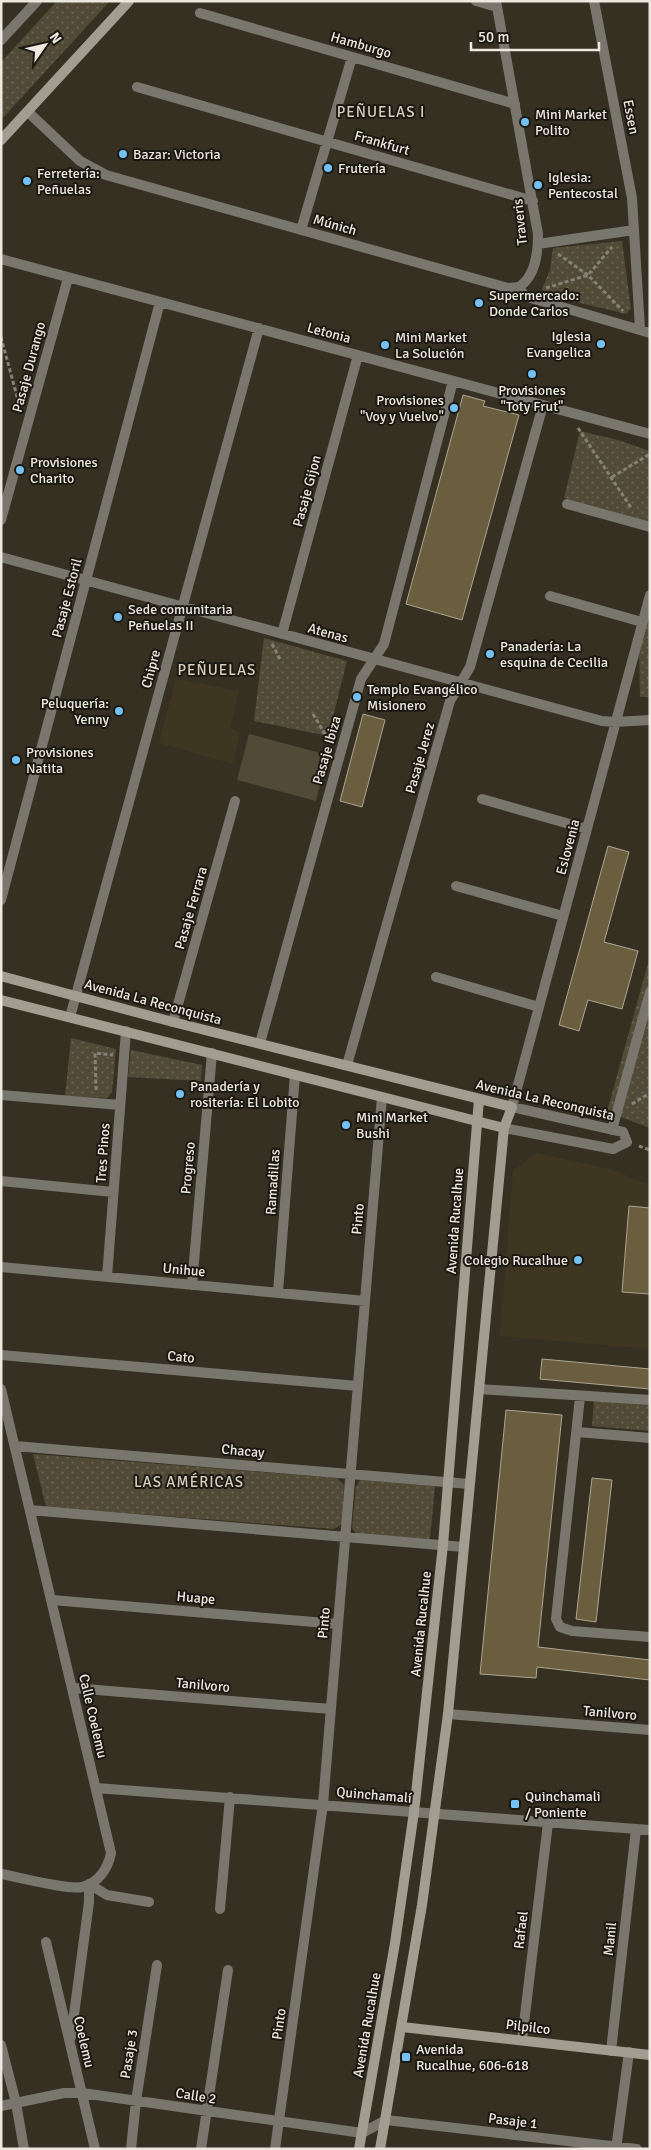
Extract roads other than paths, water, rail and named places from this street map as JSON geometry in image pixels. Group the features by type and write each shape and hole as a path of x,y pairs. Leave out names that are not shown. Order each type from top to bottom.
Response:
{"street":[{"path":"1,40 37,1"},
{"path":"1,140 129,1"},
{"path":"476,1 496,4"},
{"name":"Essen","path":"594,1 632,198 630,231 645,331"},
{"name":"Traveris","path":"496,4 533,201 538,244 530,275 520,288"},
{"name":"Hamburgo","path":"200,13 515,104"},
{"path":"301,230 352,57"},
{"name":"Frankfurt","path":"137,87 533,201"},
{"name":"Múnich","path":"28,112 80,161 96,172 508,288 520,288 524,295 531,298 645,331"},
{"path":"538,244 630,231"},
{"name":"Letonia","path":"1,259 650,434"},
{"name":"Pasaje Durango","path":"1,520 68,278"},
{"name":"Pasaje Estoril","path":"1,900 160,302"},
{"name":"Chipre","path":"70,1017 259,328"},
{"name":"Pasaje Gijon","path":"282,634 358,355"},
{"name":"Pasaje Ibiza","path":"260,1044 362,678 384,644 453,381"},
{"name":"Pasaje Jerez","path":"347,1065 450,701 470,667 543,405"},
{"path":"567,504 650,527"},
{"name":"Atenas","path":"1,557 602,721 650,720"},
{"name":"Eslovenia","path":"512,1107 650,594"},
{"path":"550,596 642,622"},
{"path":"482,799 587,829"},
{"name":"Pasaje Ferrara","path":"173,1022 236,801"},
{"path":"456,886 564,916"},
{"name":"Avenida La Reconquista","path":"1,976 173,1022 479,1099 623,1132 627,1142 612,1149 504,1128 1,1000"},
{"path":"436,977 539,1007"},
{"path":"612,1130 650,992"},
{"name":"Tres Pinos","path":"107,1276 126,1032"},
{"name":"Progreso","path":"192,1285 212,1054"},
{"name":"Ramadillas","path":"278,1292 295,1075"},
{"path":"1,1095 120,1105"},
{"name":"Pinto","path":"275,2149 323,1804 382,1097"},
{"name":"Avenida Rucalhue","path":"359,2149 395,1943 414,1812 449,1482 479,1099"},
{"path":"380,2149 402,2027 435,1813 448,1714 504,1128 512,1107"},
{"path":"1,1181 114,1192"},
{"name":"Unihue","path":"1,1267 365,1301"},
{"name":"Cato","path":"1,1355 358,1386"},
{"name":"Calle Coelemu","path":"1,1389 111,1853 107,1868 102,1875 89,1884"},
{"path":"479,1389 650,1400"},
{"path":"580,1397 556,1619 560,1627 572,1631 650,1636"},
{"path":"577,1432 650,1438"},
{"name":"Chacay","path":"15,1446 469,1484"},
{"path":"30,1510 463,1547"},
{"name":"Huape","path":"52,1600 338,1624"},
{"name":"Tanilvoro","path":"72,1688 331,1709"},
{"name":"Tanilvoro","path":"448,1714 650,1730"},
{"name":"Quinchamalí","path":"96,1788 650,1830"},
{"path":"220,1910 230,1797"},
{"name":"Rafael","path":"522,2040 548,1823"},
{"name":"Manil","path":"611,2051 636,1829"},
{"path":"1,1874 70,1887 89,1884 107,1896 149,1902"},
{"path":"70,2044 89,1902 89,1884"},
{"name":"Coelemu","path":"46,1942 95,2149"},
{"name":"Pasaje 3","path":"131,2149 136,2101 157,1965"},
{"path":"201,2149 228,1970"},
{"name":"Pilpilco","path":"402,2027 650,2055"},
{"path":"1,2046 16,2103 24,2149"},
{"path":"616,2148 629,2052"},
{"name":"Calle 2","path":"1,2106 64,2093 82,2093 206,2112 362,2132"},
{"path":"362,2132 386,2120"},
{"name":"Pasaje 1","path":"386,2120 637,2149"}],"place":[{"name":"Mini Market Polito","path":"525,122"},
{"name":"Bazar: Victoria","path":"123,154"},
{"name":"Frutería","path":"328,168"},
{"name":"Ferretería: Peñuelas","path":"27,181"},
{"name":"Iglesia: Pentecostal","path":"538,185"},
{"name":"Supermercado: Donde Carlos","path":"479,303"},
{"name":"Iglesia Evangelica","path":"601,344"},
{"name":"Mini Market La Solución","path":"385,345"},
{"name":"Provisiones \"Toty Frut\"","path":"532,374"},
{"name":"Provisiones \"Voy y Vuelvo\"","path":"454,408"},
{"name":"Provisiones Charito","path":"20,470"},
{"name":"Sede comunitaria Peñuelas II","path":"118,617"},
{"name":"Panadería: La esquina de Cecilia","path":"490,654"},
{"name":"Templo Evangélico Misionero","path":"357,697"},
{"name":"Peluquería: Yenny","path":"119,711"},
{"name":"Provisiones Natita","path":"16,760"},
{"name":"Panadería y rositería: El Lobito","path":"180,1094"},
{"name":"Mini Market Bushi","path":"346,1125"},
{"name":"Colegio Rucalhue","path":"578,1260"},
{"name":"Quinchamali / Poniente","path":"515,1804"},
{"name":"Avenida Rucalhue, 606-618","path":"406,2057"}],"district":[{"name":"PEÑUELAS I","path":"381,112"},
{"name":"PEÑUELAS","path":"217,670"},
{"name":"LAS AMÉRICAS","path":"189,1482"}]}
